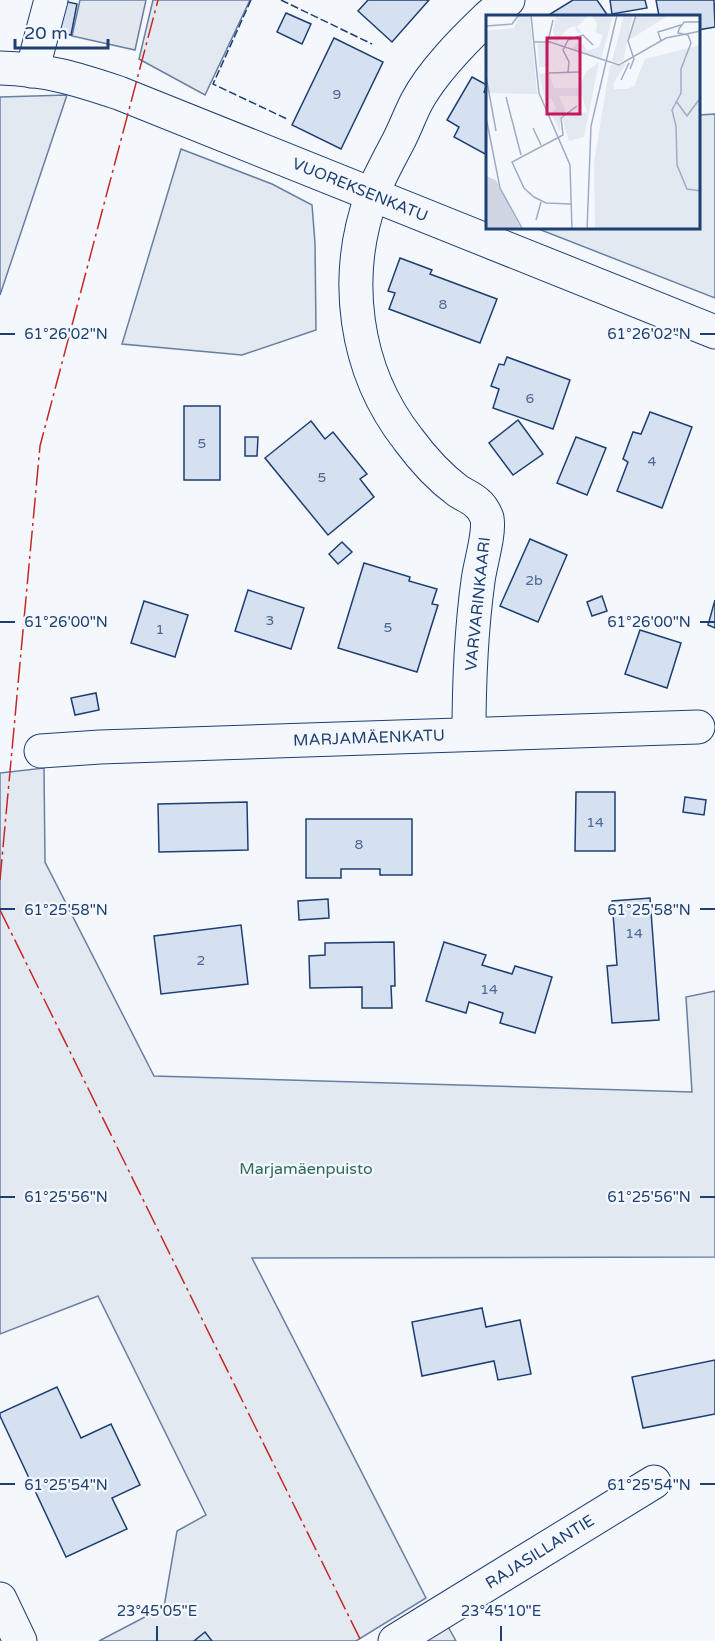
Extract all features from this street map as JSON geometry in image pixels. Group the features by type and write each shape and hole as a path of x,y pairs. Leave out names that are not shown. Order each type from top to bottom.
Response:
{"street":[{"path":"32,70 51,0"},
{"name":"VARVARINKAARI","path":"490,15 508,0"},
{"name":"VARVARINKAARI","path":"469,734 470,660 487,518 477,503 458,491 430,465 388,411 372,377 362,342 356,299 356,267 360,238 372,195 418,99 439,70 486,19"},
{"name":"VUOREKSENKATU","path":"0,68 46,72 119,93 715,332"},
{"name":"MARJAMÄENKATU","path":"41,751 469,734 698,728"},
{"name":"RAJASILLANTIE","path":"395,1641 654,1482"},
{"path":"0,1599 20,1641"}],"green space":[{"path":"153,0 250,0 205,95 139,59"},
{"path":"67,95 0,295 0,97"},
{"path":"715,114 715,298 541,230 700,230 700,115"},
{"path":"181,149 272,184 312,205 316,330 242,355 122,344"},
{"name":"Marjamäenpuisto","path":"44,768 45,862 154,1076 692,1092 686,997 715,991 715,1257 252,1258 426,1598 356,1641 99,1641 164,1607 177,1531 206,1515 98,1296 0,1334 0,773"},
{"path":"446,1623 456,1641 421,1641"}],"shaded area":[{"path":"80,0 146,0 135,50 72,36"}],"building":[{"path":"59,0 77,4 71,35 53,31"},
{"path":"368,0 429,0 392,42 358,11"},
{"path":"573,0 597,0 607,15 549,15"},
{"path":"610,0 645,0 647,8 612,14"},
{"path":"656,0 714,0 715,27 700,30 700,15 659,15"},
{"path":"286,13 311,24 302,44 277,32"},
{"path":"334,38 383,62 341,149 292,125"},
{"path":"472,77 486,84 484,92 486,93 486,154 454,137 459,127 447,120"},
{"path":"400,258 432,270 430,274 497,299 480,343 389,309 395,293 388,291"},
{"path":"507,357 570,380 553,429 493,408 499,389 491,386 499,364 504,365"},
{"path":"184,406 220,406 220,480 184,480"},
{"path":"650,412 692,427 662,508 617,491 628,462 623,459 633,432 641,434"},
{"path":"518,420 543,454 513,475 489,443"},
{"path":"311,421 325,439 333,432 367,474 360,479 374,497 328,535 265,458"},
{"path":"245,437 258,437 257,456 245,456"},
{"path":"576,437 606,448 587,495 557,483"},
{"path":"530,539 567,555 538,622 500,606"},
{"path":"342,542 352,552 338,564 329,554"},
{"path":"364,563 410,577 409,581 437,589 432,604 438,605 417,672 338,648"},
{"path":"248,590 304,608 291,649 235,631"},
{"path":"602,596 607,611 592,616 587,602"},
{"path":"715,600 715,628 708,625"},
{"path":"144,601 188,615 175,657 131,643"},
{"path":"640,630 681,643 667,688 625,674"},
{"path":"96,693 99,710 75,715 71,698"},
{"path":"576,792 615,792 615,851 575,851"},
{"path":"685,797 706,800 704,815 683,812"},
{"path":"247,802 248,850 159,852 158,804"},
{"path":"306,819 412,819 412,875 380,875 380,869 341,869 341,878 306,878"},
{"path":"650,898 659,1020 612,1023 607,966 617,965 612,901"},
{"path":"328,899 329,918 299,920 298,901"},
{"path":"241,925 248,984 161,994 154,936"},
{"path":"394,942 395,986 391,986 392,1008 362,1008 362,987 310,988 309,956 325,955 325,943"},
{"path":"444,942 486,955 482,965 512,974 515,966 552,977 535,1033 500,1023 503,1013 469,1002 466,1013 426,1001"},
{"path":"482,1308 486,1327 520,1320 531,1374 498,1380 494,1361 422,1376 412,1322"},
{"path":"715,1360 715,1414 643,1428 632,1377"},
{"path":"57,1387 81,1438 111,1424 140,1485 112,1498 127,1529 66,1557 0,1416 0,1413"},
{"path":"205,1632 212,1641 194,1641"}],"fence":[{"path":"251,0 213,84 287,119"},
{"path":"281,0 372,44"}],"power":[{"path":"0,880 40,446 158,0"},
{"path":"0,910 361,1641"}]}
